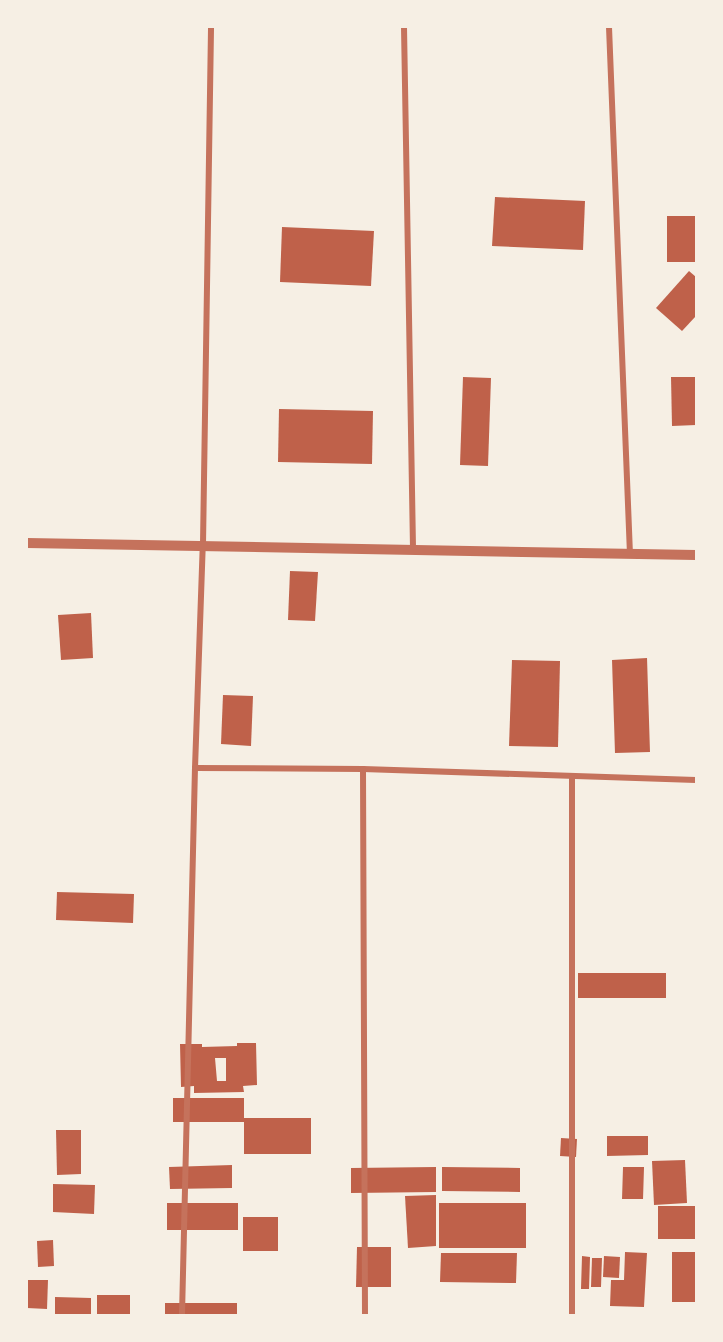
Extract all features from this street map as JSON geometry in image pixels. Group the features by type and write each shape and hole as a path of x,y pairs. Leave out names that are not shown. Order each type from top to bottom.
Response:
{"street":[{"path":"182,1315 195,768 203,544 211,27"},
{"path":"405,27 413,548"},
{"path":"609,27 630,554"},
{"path":"27,543 203,544 696,555"},
{"path":"195,768 363,769 696,780"},
{"path":"363,769 365,1315"},
{"path":"572,777 572,1315"}],"building":[{"path":"495,197 585,201 583,250 492,246"},
{"path":"667,216 696,216 696,262 667,262"},
{"path":"282,227 374,231 371,286 280,282"},
{"path":"689,271 696,277 696,316 682,331 656,308"},
{"path":"463,377 491,378 488,466 460,465"},
{"path":"671,377 696,377 696,425 672,426"},
{"path":"279,409 373,411 372,464 278,462"},
{"path":"290,571 318,572 315,621 288,620"},
{"path":"91,613 93,658 61,660 58,615"},
{"path":"647,658 650,752 615,753 612,660"},
{"path":"512,660 560,661 558,747 509,746"},
{"path":"223,695 253,696 251,746 221,744"},
{"path":"57,892 134,894 133,923 56,920"},
{"path":"578,973 666,973 666,998 578,998"},
{"path":"237,1043 256,1043 257,1085 243,1086 244,1092 194,1093 194,1086 181,1087 180,1044 202,1044 202,1047 237,1046","holes":["215,1058 226,1058 226,1081 217,1081"]},
{"path":"173,1098 244,1098 244,1118 311,1118 311,1154 244,1154 244,1122 173,1122"},
{"path":"56,1130 81,1130 81,1174 57,1175"},
{"path":"607,1136 648,1136 648,1155 607,1156"},
{"path":"561,1138 577,1139 576,1157 560,1156"},
{"path":"685,1160 687,1203 654,1205 652,1161"},
{"path":"232,1165 232,1188 170,1189 169,1167"},
{"path":"436,1167 436,1192 351,1193 351,1168"},
{"path":"442,1167 520,1168 520,1192 442,1191"},
{"path":"623,1167 644,1167 643,1199 622,1199"},
{"path":"53,1184 95,1185 94,1214 53,1212"},
{"path":"436,1195 436,1246 408,1248 405,1196"},
{"path":"167,1203 238,1203 238,1230 167,1230"},
{"path":"439,1203 526,1203 526,1248 439,1248"},
{"path":"658,1206 696,1206 696,1239 658,1239"},
{"path":"243,1217 278,1217 278,1251 243,1251"},
{"path":"53,1240 54,1266 38,1267 37,1241"},
{"path":"357,1247 391,1247 391,1287 356,1287"},
{"path":"625,1252 647,1253 644,1307 610,1306 611,1280 624,1280"},
{"path":"672,1252 696,1252 696,1302 672,1302"},
{"path":"441,1253 517,1253 516,1283 440,1282"},
{"path":"582,1256 590,1257 589,1289 581,1289"},
{"path":"604,1256 620,1257 619,1278 603,1277"},
{"path":"592,1258 602,1258 601,1287 591,1287"},
{"path":"27,1280 48,1280 47,1309 27,1308"},
{"path":"97,1295 130,1295 130,1315 97,1315"},
{"path":"55,1297 91,1298 91,1315 55,1315"},
{"path":"165,1303 237,1303 237,1315 165,1315"}]}
